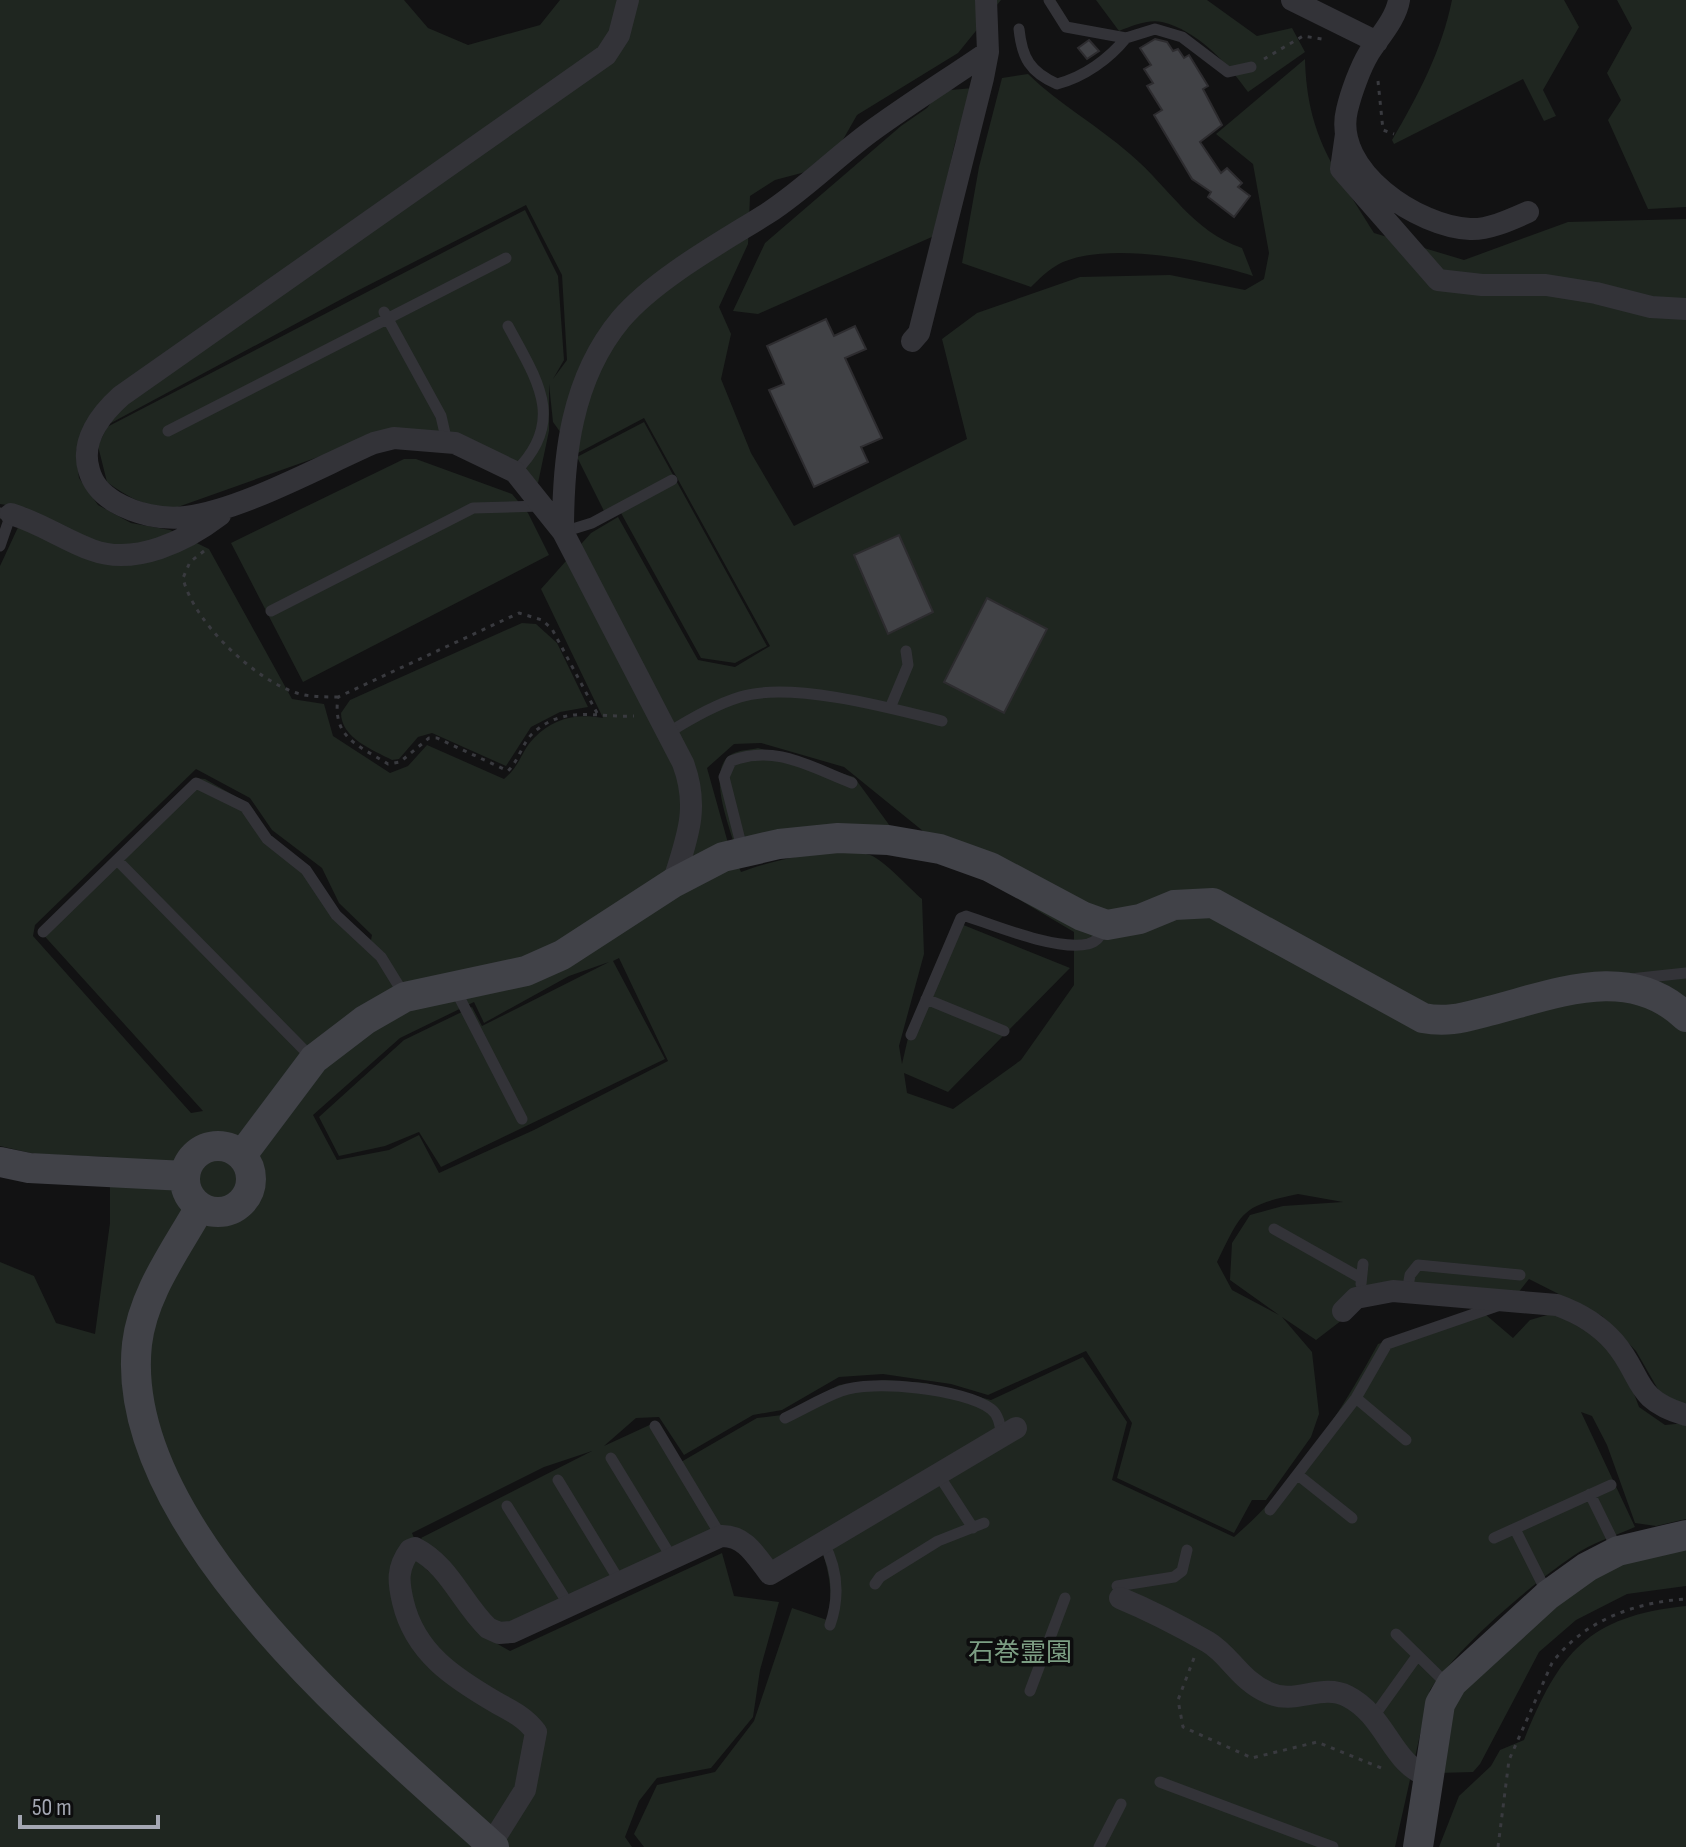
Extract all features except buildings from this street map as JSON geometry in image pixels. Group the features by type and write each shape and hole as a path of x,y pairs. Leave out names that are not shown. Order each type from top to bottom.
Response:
{"street":[{"path":"628,0 619,35 606,55 288,277 105,410 87,447 91,478 101,493 140,514 161,516 186,517 237,502 374,443 394,438 447,442 475,450 515,472 563,532 693,788 691,826 673,883"},
{"path":"912,341 919,333 988,52 986,0"},
{"path":"1292,0 1372,49"},
{"path":"1399,0 1372,49 1346,112 1341,169 1438,280 1482,285 1546,285 1596,293 1651,307 1686,309"},
{"path":"563,532 566,449 580,396 591,367 621,319 716,243 768,212 872,130 988,52"},
{"path":"1346,134 1361,166 1389,198 1419,217 1444,227 1475,230 1528,212"},
{"path":"6,514 62,533 88,549 124,556 164,547 215,519 237,502"},
{"path":"242,1155 314,1059 337,1038 405,997 526,971 562,955 673,883 723,857 838,838 888,840 940,849 990,867 1082,916 1107,925 1140,919 1174,905 1213,903 1403,1009 1441,1022 1587,986 1614,984 1636,987 1673,1005 1686,1017"},
{"path":"225,1146 242,1155 251,1174 247,1195 240,1203 221,1212 200,1207 189,1194 185,1176 191,1159 206,1148 225,1146"},
{"path":"0,1162 29,1168 185,1176"},
{"path":"200,1207 156,1283 137,1343 136,1393 148,1443 179,1507 245,1603 325,1692 492,1846 525,1790 536,1732 516,1714 441,1667 422,1645 407,1619 398,1571 410,1550 415,1548 425,1553 443,1568 479,1619 499,1633 512,1632 721,1536 734,1535 744,1542 770,1574 1009,1432"},
{"path":"1343,1311 1361,1286 1557,1305 1575,1311 1616,1344 1648,1397 1667,1409 1686,1415"},
{"path":"1419,1846 1419,1771 1440,1704 1450,1687 1548,1595 1618,1551 1686,1535"},
{"path":"1119,1592 1210,1643 1244,1679 1267,1693 1293,1697 1330,1691 1346,1695 1374,1716 1419,1771"}],"lane":[{"path":"1049,0 1066,27 1126,38 1155,29 1182,37 1228,72 1251,67"},
{"path":"1019,29 1026,62 1034,73 1057,84 1074,80 1115,52 1126,38"},
{"path":"168,431 386,316 506,258"},
{"path":"386,316 441,416 447,442"},
{"path":"508,326 541,390 545,421 534,453 515,472"},
{"path":"563,532 592,523 672,480"},
{"path":"271,611 473,508 545,506"},
{"path":"0,546 6,514"},
{"path":"890,708 908,665 906,651"},
{"path":"663,724 692,717 741,696 776,692 890,708 942,721"},
{"path":"744,853 724,777 731,761 751,754 774,753 852,783"},
{"path":"43,932 196,783 205,784 245,807 267,839 306,870 344,924 381,957 405,997"},
{"path":"117,860 314,1059"},
{"path":"911,1035 961,918 966,916 1065,944 1086,944 1098,940 1107,925"},
{"path":"1614,984 1645,975 1686,973"},
{"path":"453,985 522,1119"},
{"path":"926,999 1004,1031"},
{"path":"1274,1229 1361,1286 1363,1264"},
{"path":"1407,1292 1410,1275 1418,1265 1520,1275"},
{"path":"1270,1510 1356,1398 1387,1344 1497,1308 1508,1300"},
{"path":"785,1418 842,1390 896,1384 986,1406 1009,1432"},
{"path":"1356,1398 1406,1440"},
{"path":"655,1426 721,1536"},
{"path":"611,1458 672,1558"},
{"path":"875,1584 880,1577 938,1541 978,1526 938,1474"},
{"path":"1298,1475 1352,1518"},
{"path":"558,1480 620,1582"},
{"path":"1494,1538 1611,1485"},
{"path":"1590,1494 1618,1551"},
{"path":"507,1506 569,1605"},
{"path":"1515,1529 1548,1595"},
{"path":"823,1542 834,1562 836,1584 836,1607 830,1625"},
{"path":"1119,1592 1174,1577 1182,1571 1187,1550"},
{"path":"1030,1691 1065,1598"},
{"path":"1396,1634 1450,1687"},
{"path":"1374,1716 1417,1656"},
{"path":"1160,1782 1333,1847"},
{"path":"1099,1847 1121,1804"}],"path":[{"path":"1251,67 1303,36 1333,43"},
{"path":"1372,49 1383,130 1394,134"},
{"path":"207,548 190,562 183,578 193,605 208,624 257,671 297,694 338,697 519,613 542,620 552,629 597,713"},
{"path":"338,697 337,723 344,736 388,764 400,762 429,738 437,738 508,771 530,735 560,715 597,713 663,724"},
{"path":"1498,1847 1509,1760 1552,1663 1561,1651 1596,1624 1627,1609 1686,1599"},
{"path":"1201,1639 1178,1700 1183,1727 1252,1758 1317,1742 1389,1772 1419,1771"}],"green space":[{"name":"石巻霊園","path":"0,0 404,0 428,28 468,45 540,25 560,0 1001,0 958,53 857,115 828,166 775,180 750,196 748,244 719,307 731,334 721,379 751,453 794,526 967,439 942,339 977,313 1080,277 1170,275 1245,290 1264,279 1269,253 1253,164 1216,134 1305,59 1311,110 1317,131 1336,170 1374,233 1464,260 1568,222 1686,219 1686,1407 1663,1398 1636,1351 1602,1316 1529,1279 1518,1293 1374,1285 1346,1317 1316,1340 1282,1317 1312,1352 1319,1414 1311,1437 1266,1500 1252,1500 1234,1533 1117,1478 1132,1423 1086,1351 988,1395 951,1384 883,1374 839,1377 782,1410 753,1415 684,1455 659,1417 636,1418 604,1446 656,1422 681,1462 757,1418 782,1415 839,1385 885,1380 926,1383 991,1400 1083,1357 1127,1422 1112,1480 1234,1537 1296,1472 1348,1396 1378,1344 1479,1309 1513,1338 1530,1320 1554,1313 1609,1344 1626,1372 1639,1407 1665,1425 1686,1423 1686,1519 1656,1526 1635,1523 1607,1445 1592,1416 1581,1412 1635,1527 1587,1547 1516,1600 1459,1654 1430,1690 1395,1847 644,1847 634,1834 657,1785 715,1772 754,1721 792,1608 827,1620 830,1584 822,1550 768,1582 740,1548 726,1541 487,1638 510,1651 722,1553 734,1596 779,1602 760,1670 753,1717 711,1768 657,1778 639,1801 625,1837 632,1847 0,1847 0,1262 34,1276 56,1323 95,1334 110,1223 110,1157 35,1154 0,1146 0,566 27,508 0,504","holes":["526,205 562,275 567,360 553,379 564,360 558,276 525,210 107,427 98,446 107,482 139,501 175,508 321,456 464,439 505,456 538,483 549,431 549,384 553,422 576,454 644,418 770,646 735,667 698,660 618,517 591,533 541,589 603,718 575,717 549,726 530,743 504,779 427,745 408,766 390,773 333,736 324,704 292,699 209,549 170,530 131,523 98,505 79,478 76,450 85,426 111,423 351,294","761,743 844,767 976,874 1074,932 1074,985 1021,1060 953,1109 907,1093 904,1073 948,1092 1070,968 956,922 908,1038 902,1064 899,1046 924,954 922,899 882,862 856,852 805,855 741,872 728,843 707,768 734,744","196,769 250,798 272,830 322,868 339,903 372,935 371,940 337,911 306,865 273,841 247,803 205,779 195,778 39,930 203,1111 191,1113 33,936 35,925","619,958 668,1061 534,1130 439,1173 419,1135 389,1150 337,1160 313,1115 400,1038 474,1002 484,1023 569,976 609,962 482,1026 472,1007 404,1040 319,1117 339,1156 385,1146 419,1132 441,1167 665,1059 613,961","1298,1194 1343,1202 1283,1206 1250,1215 1232,1243 1230,1280 1279,1315 1232,1290 1217,1262 1238,1222 1253,1208","592,1451 421,1538 441,1572 440,1580 427,1570 412,1533 544,1467"]},
{"path":"1096,0 1207,0 1257,36 1292,28 1305,52 1248,92 1221,60 1187,32 1157,21 1119,31"},
{"path":"1452,0 1564,0 1579,27 1543,90 1556,116 1544,121 1523,79 1394,144 1392,140 1420,90 1435,55"},
{"path":"1617,0 1686,0 1686,207 1648,209 1608,120 1621,100 1607,73 1632,28"},
{"path":"1028,74 1130,154 1195,220 1242,248 1253,276 1209,264 1156,255 1102,254 1059,264 1031,287 962,263 979,167 1002,78"},
{"path":"973,88 955,143 934,236 758,314 733,311 765,243 901,126 927,108 940,91"},
{"path":"644,422 767,646 735,663 701,658 621,513 608,519 577,457"},
{"path":"404,459 416,459 512,494 528,513 549,555 303,682 231,543"},
{"path":"522,623 536,624 557,643 588,707 560,712 531,727 506,766 432,733 418,737 399,759 392,760 359,742 346,729 341,713 350,700"},
{"path":"758,748 854,777 890,826 733,840 723,807 721,770 732,754"},
{"path":"1686,1546 1686,1586 1627,1594 1576,1620 1539,1652 1473,1772 1438,1773 1456,1692 1487,1661 1609,1566"},
{"path":"1686,1606 1686,1847 1439,1847 1459,1796 1491,1766 1500,1750 1524,1740 1550,1684 1581,1644 1624,1619"}]}
